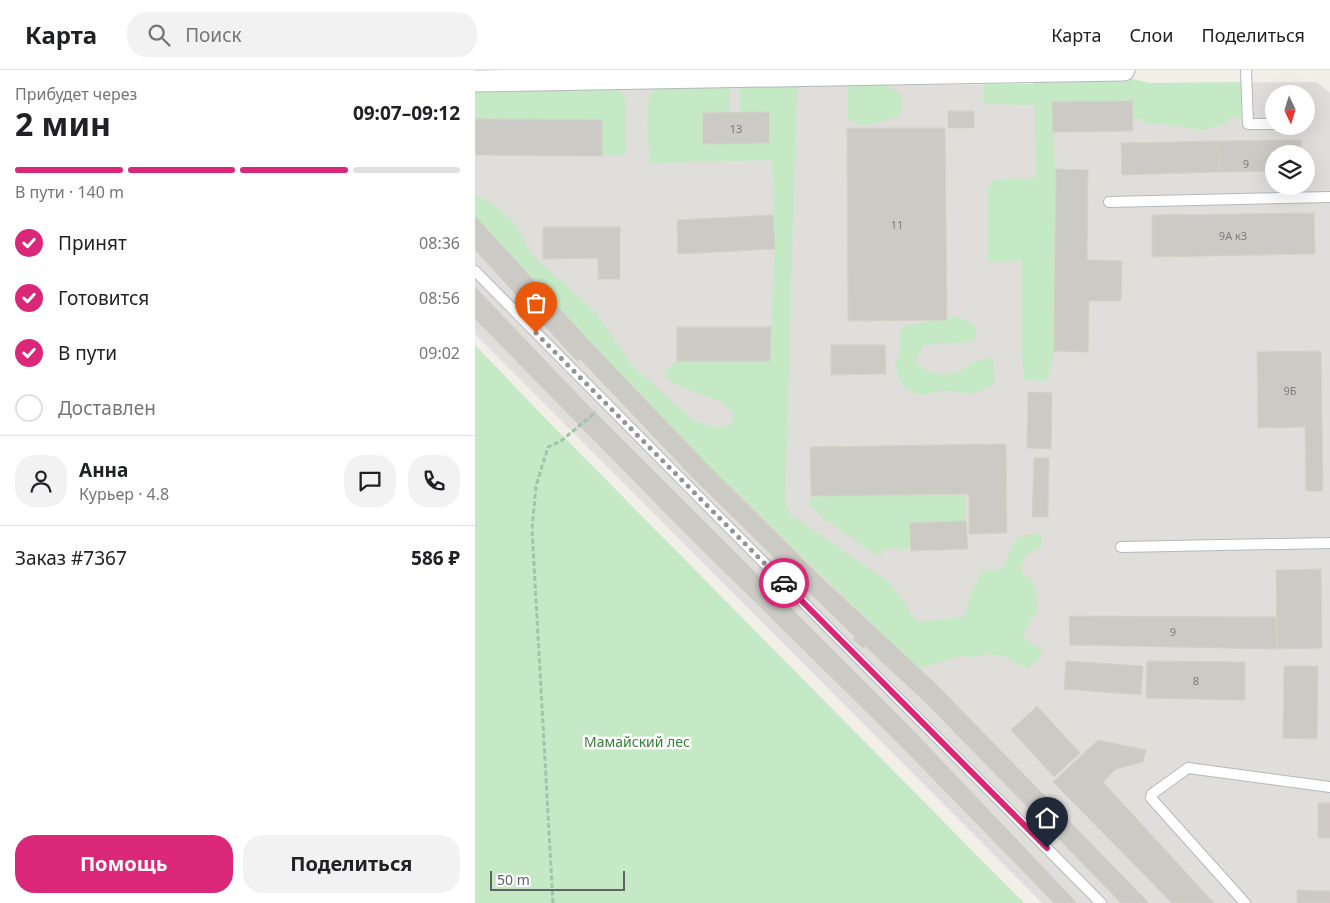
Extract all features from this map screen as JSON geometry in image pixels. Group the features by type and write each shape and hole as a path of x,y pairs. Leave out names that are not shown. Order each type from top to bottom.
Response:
{"street":[{"path":"475,81 516,75 1123,70"}],"lane":[{"path":"1246,70 1248,124 1265,124"},
{"path":"1109,202 1330,197"},
{"path":"475,270 1101,903"},
{"path":"1121,547 1330,543"},
{"path":"1245,903 1151,798 1152,794 1188,768 1330,787"}],"path":[{"path":"553,903 532,529 536,486 548,447 561,441 606,403"}],"shaded area":[{"path":"1317,82 1330,93 1330,903 1042,903 475,334 475,88"}],"green space":[{"path":"1124,77 1150,83 1241,82 1241,118 1229,118 1227,123 1202,130 1176,125 1146,124 1144,119 1133,119 1132,103 1129,101 1052,103 1056,180 1068,201 1062,238 1055,243 1054,351 1047,381 1024,380 1022,358 1022,261 988,261 988,188 995,179 1036,178 1035,105 983,104 983,84 1034,84 1035,79"},
{"path":"847,82 886,83 901,95 903,108 898,117 863,126 847,119"},
{"path":"730,86 730,113 703,113 703,143 769,143 769,112 740,112 740,86 797,86 785,502 790,514 889,582 918,622 964,617 973,589 982,571 1003,569 1018,538 1031,534 1041,534 1042,547 1026,556 1021,573 1032,580 1038,598 1038,611 1022,634 1029,642 1043,651 1038,660 1027,669 1004,656 988,654 973,657 962,656 919,669 706,463 593,345 475,216 475,195 491,202 514,222 533,256 595,311 632,365 693,420 714,428 732,424 733,412 719,401 676,385 663,373 677,361 770,361 775,249 772,160 649,163 647,111 649,96 658,87"},
{"path":"612,87 623,93 626,102 626,155 602,156 602,120 475,119 475,88"},
{"path":"956,316 974,324 977,336 971,342 924,345 915,361 927,371 944,375 958,372 980,359 993,358 995,381 991,386 972,394 946,391 919,395 902,386 895,365 900,351 900,330 905,326"},
{"name":"Мамайский лес","path":"475,345 545,418 1024,903 475,903"},
{"path":"966,494 966,521 911,523 911,548 882,550 882,557 876,555 822,517 809,505 811,496"}],"building":[{"path":"1132,101 1133,131 1053,132 1052,102"},
{"path":"948,111 974,111 974,128 948,128"},
{"path":"769,112 769,143 703,144 703,113"},
{"path":"475,119 602,120 602,156 475,155"},
{"path":"847,128 945,128 947,320 848,321"},
{"path":"1301,140 1301,145 1265,145 1265,171 1219,172 1218,141"},
{"path":"1218,141 1219,172 1122,175 1121,143"},
{"path":"1056,169 1088,170 1087,260 1122,261 1121,301 1089,301 1088,352 1054,351"},
{"path":"1314,213 1315,254 1152,257 1152,215"},
{"path":"773,215 775,249 678,254 677,220"},
{"path":"475,216 593,345 706,463 823,579 937,685 1149,903 1121,903 926,703 865,646 863,648 853,640 855,637 691,476 580,359 577,361 475,250"},
{"path":"543,227 620,227 620,279 598,279 598,258 543,259"},
{"path":"475,287 582,399 908,725 1077,903 1054,903 896,741 687,535 475,319"},
{"path":"677,327 771,327 770,361 677,361"},
{"path":"831,345 885,345 886,374 831,375"},
{"path":"1321,351 1323,491 1306,491 1305,427 1258,428 1257,352"},
{"path":"1028,392 1052,393 1051,449 1027,448"},
{"path":"1006,444 1007,533 969,534 969,494 811,496 810,447"},
{"path":"1034,458 1049,458 1048,517 1032,517"},
{"path":"966,521 968,549 911,551 910,523"},
{"path":"1321,569 1322,648 1277,649 1276,570"},
{"path":"1069,616 1276,617 1277,649 1070,645"},
{"path":"1066,661 1143,666 1141,695 1064,689"},
{"path":"1147,661 1245,662 1245,700 1146,698"},
{"path":"1284,666 1318,666 1317,739 1283,738"},
{"path":"1037,706 1080,753 1054,777 1011,730"},
{"path":"1098,740 1146,750 1143,762 1116,769 1103,782 1214,903 1172,903 1053,782"},
{"path":"1318,803 1330,803 1330,838 1318,838"},
{"path":"1297,890 1330,891 1330,903 1297,903"}],"way so far":[{"path":"536,333 784,583"}],"route":[{"path":"784,583 1047,848"}]}
